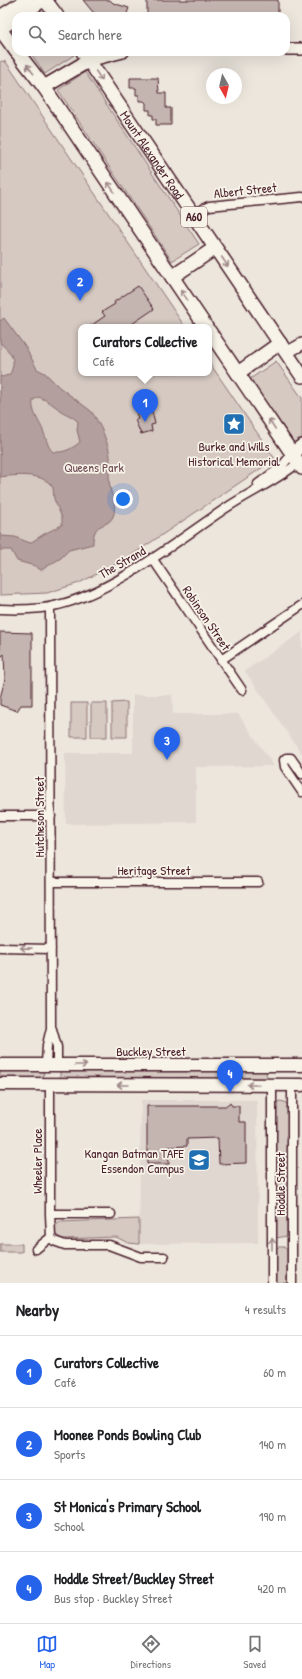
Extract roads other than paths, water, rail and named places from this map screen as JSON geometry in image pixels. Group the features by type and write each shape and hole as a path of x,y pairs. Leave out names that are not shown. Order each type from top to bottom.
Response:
{"main road":[{"path":"0,17 27,0"},
{"path":"25,12 44,0 54,12"},
{"path":"12,21 0,29 12,46"},
{"path":"19,56 44,87 204,324"},
{"path":"44,87 86,56"},
{"name":"Mount Alexander Road","path":"86,56 302,376"},
{"path":"172,277 215,248"},
{"path":"212,335 299,458"},
{"path":"238,373 283,348"},
{"name":"Buckley Street","path":"0,1065 296,1065"},
{"path":"50,1084 51,1065"},
{"path":"0,1084 297,1085 296,1065"},
{"path":"272,1085 296,1065"}],"street":[{"path":"290,49 302,49"},
{"name":"Albert Street","path":"192,214 209,206 302,196"},
{"path":"283,348 302,344"},
{"name":"The Strand","path":"0,609 13,610 50,607 69,602 92,593 152,558 242,498 286,472 299,458"},
{"name":"Robinson Street","path":"152,558 242,690"},
{"path":"221,660 302,605"},
{"name":"Hutcheson Street","path":"50,607 51,1028 47,1046 51,1065"},
{"path":"302,774 291,758 288,757 284,760 285,768 302,792"},
{"path":"0,816 51,816"},
{"name":"Heritage Street","path":"51,882 258,882"},
{"path":"0,948 51,949"},
{"name":"Wheeler Place","path":"50,1084 51,1237"},
{"name":"Hoddle Street","path":"272,1085 272,1283"},
{"name":"Hoddle Street","path":"292,1283 297,1085"},
{"path":"50,1214 111,1214"},
{"path":"36,1249 51,1237 54,1241 64,1245 109,1245 141,1257 164,1257"}],"place":[{"name":"Moonee Ponds Bowling Club","path":"80,301"},
{"name":"Curators Collective","path":"145,422"},
{"name":"Burke and Wills Historical Memorial","path":"234,424"},
{"name":"St Monica's Primary School","path":"167,760"},
{"name":"Hoddle Street/Buckley Street","path":"230,1093"},
{"name":"Kangan Batman TAFE Essendon Campus","path":"199,1160"}],"park label":[{"name":"Queens Park","path":"94,467"}]}
